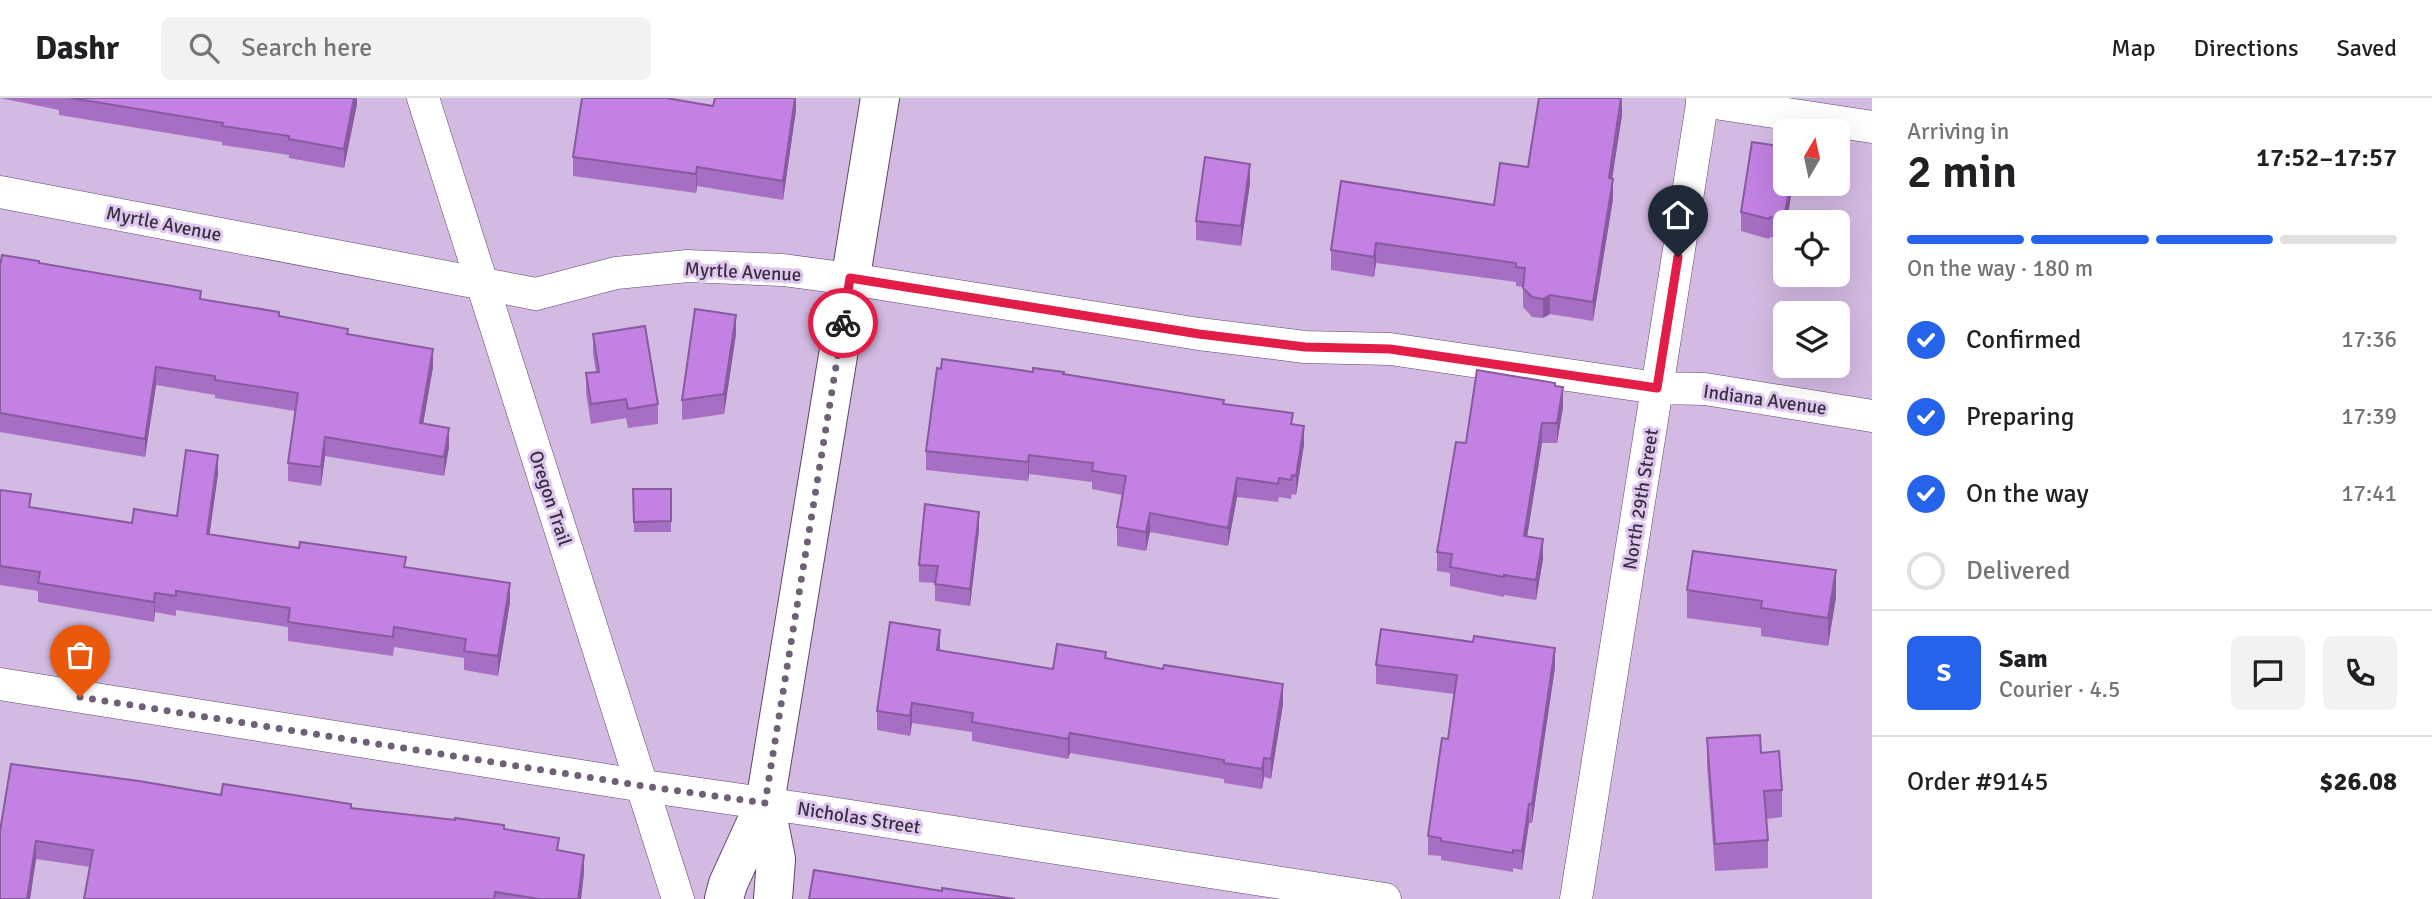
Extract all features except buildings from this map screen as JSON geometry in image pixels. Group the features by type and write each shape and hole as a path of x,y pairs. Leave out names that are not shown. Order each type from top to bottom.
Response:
{"main road":[{"path":"724,899 728,884 765,803 880,98"},
{"path":"765,803 776,859 774,899"}],"street":[{"name":"Oregon Trail","path":"423,98 678,899"},
{"path":"1703,99 1872,127"},
{"name":"North 29th Street","path":"1576,899 1703,99"},
{"name":"Myrtle Avenue","path":"0,191 536,294 616,273 688,266 783,270 850,278 1199,334 1305,347 1390,349 1657,388"},
{"name":"Indiana Avenue","path":"1657,388 1705,389 1872,416"},
{"name":"Nicholas Street","path":"0,684 1385,899"}],"way so far":[{"path":"80,697 765,803 843,323"}],"route":[{"path":"843,323 850,278 1199,334 1305,347 1390,349 1657,388 1678,257"}]}
